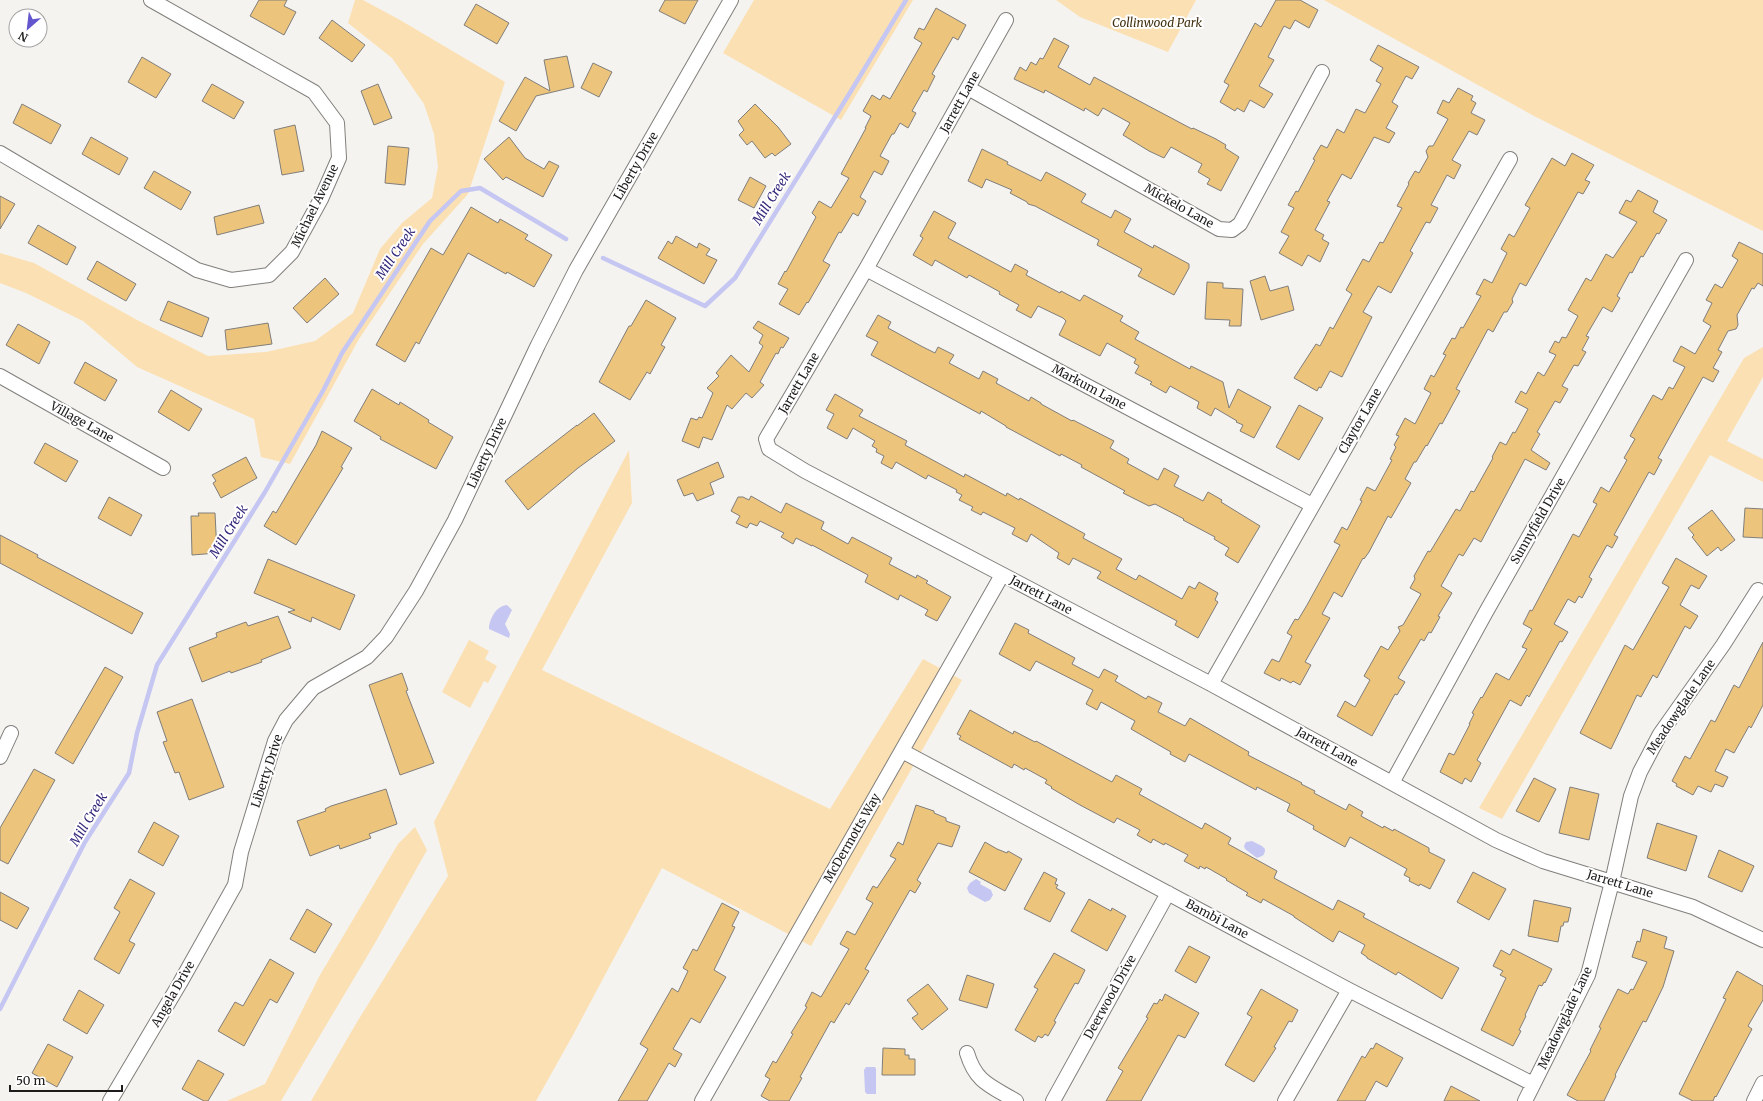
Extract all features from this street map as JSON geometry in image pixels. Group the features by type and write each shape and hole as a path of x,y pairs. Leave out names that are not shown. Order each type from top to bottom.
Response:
{"street":[{"name":"Michael Avenue","path":"0,153 197,270 231,280 269,275 292,252 321,199 339,158 338,123 314,92 151,0"},
{"name":"Liberty Drive","path":"235,885 241,852 275,741 286,720 313,688 367,657 386,637 416,591 455,520 538,345 576,270 731,0"},
{"name":"Jarrett Lane","path":"1006,20 866,269 766,439 769,449 805,471 1211,684 1496,840 1543,861 1693,907 1763,940"},
{"name":"Mickelo Lane","path":"968,88 1220,228 1232,230 1240,224 1322,72"},
{"name":"Claytor Lane","path":"1211,684 1510,159"},
{"name":"Sunnyfield Drive","path":"1392,783 1486,612 1686,260"},
{"name":"Markum Lane","path":"866,269 1312,505"},
{"name":"Village Lane","path":"0,376 163,468"},
{"name":"McDermotts Way","path":"702,1101 1002,575"},
{"name":"Meadowglade Lane","path":"1525,1101 1588,976 1612,882 1631,796 1640,772 1660,734 1758,590"},
{"path":"0,757 11,733"},
{"name":"Bambi Lane","path":"902,751 1349,990 1534,1084"},
{"name":"Angela Drive","path":"110,1101 180,983 235,885"},
{"name":"Deerwood Drive","path":"1053,1101 1168,893"},
{"path":"1285,1101 1349,990"},
{"path":"967,1053 971,1067 982,1081 1016,1101"},
{"path":"1754,1101 1763,1083"}],"green space":[{"path":"355,0 363,0 400,20 505,82 468,194 423,244 359,339 290,464 261,457 254,419 137,367 83,321 26,293 0,283 0,253 34,263 139,321 208,356 266,352 315,341 353,313 380,249 402,223 432,198 438,167 434,134 424,104 392,58 348,23"},
{"path":"754,0 913,0 841,120 723,53"},
{"name":"Collinwood Park","path":"1056,0 1196,0 1168,52 1080,17"},
{"path":"1324,0 1763,0 1763,231 1534,116"},
{"path":"1763,347 1763,377 1727,441 1763,459 1763,482 1710,455 1502,819 1479,808 1744,358"},
{"path":"629,450 632,503 542,670 830,809 923,659 962,680 811,946 662,868 536,1101 311,1101 357,1022 448,876 434,822"},
{"path":"469,640 489,651 485,659 497,666 488,683 484,681 470,708 442,692"},
{"path":"415,827 427,850 375,943 281,1101 227,1101 265,1084 320,975 398,844"}],"water":[{"path":"507,605 512,610 505,624 510,634 509,638 489,629 495,612 500,607"},
{"path":"1252,841 1265,849 1263,855 1257,858 1245,849 1244,846 1246,842"},
{"path":"976,879 981,882 980,884 991,890 993,895 990,900 985,902 969,893 967,888 970,883"},
{"path":"866,1067 875,1067 876,1069 876,1094 867,1094 865,1092 864,1070"}],"building":[{"path":"259,0 287,0 284,6 296,12 284,35 250,16"},
{"path":"665,0 698,0 685,24 659,11"},
{"path":"1276,0 1300,0 1318,10 1309,28 1295,20 1290,29 1284,26 1268,57 1274,60 1259,86 1273,94 1264,108 1250,100 1244,112 1237,108 1235,111 1220,102 1229,85 1224,82 1255,23 1261,27"},
{"path":"476,4 509,23 497,44 464,25"},
{"path":"936,8 966,25 958,40 953,37 932,74 935,76 927,92 924,90 912,111 916,113 908,128 900,123 894,134 892,134 880,156 889,161 882,175 874,171 860,197 866,201 858,216 853,213 841,233 839,232 823,261 830,265 808,303 807,302 799,315 779,304 788,289 778,284 816,217 812,213 819,201 831,208 849,178 841,174 871,116 863,111 872,95 880,100 883,95 890,99 922,43 914,38 919,28 924,30"},
{"path":"332,20 365,45 352,62 319,38"},
{"path":"1054,38 1069,46 1058,67 1090,85 1094,77 1192,129 1193,128 1226,145 1225,148 1239,157 1221,191 1207,184 1210,179 1198,172 1202,164 1171,147 1164,158 1149,151 1123,135 1130,123 1103,108 1098,116 1085,108 1084,111 1045,90 1044,93 1014,79 1020,67 1026,71 1031,62 1036,65 1040,58 1043,59"},
{"path":"1378,45 1419,67 1412,79 1406,76 1392,102 1398,106 1386,128 1395,133 1389,143 1374,137 1351,179 1342,174 1327,201 1330,202 1315,230 1324,235 1322,239 1329,243 1320,262 1308,255 1302,266 1279,253 1289,236 1281,232 1294,208 1288,205 1296,191 1298,192 1315,160 1313,159 1321,145 1327,148 1337,129 1344,133 1356,109 1365,113 1381,84 1376,81 1383,68 1370,60"},
{"path":"567,56 574,87 536,96 516,131 499,121 525,77 550,91 544,60"},
{"path":"142,57 171,74 156,98 128,82"},
{"path":"593,63 612,72 599,97 581,88"},
{"path":"212,84 244,102 234,119 202,101"},
{"path":"378,84 392,118 374,125 361,91"},
{"path":"1458,88 1473,96 1471,100 1476,103 1471,113 1485,120 1477,135 1469,131 1452,160 1461,165 1454,179 1447,175 1431,205 1438,208 1430,223 1426,222 1410,251 1413,253 1391,293 1378,286 1363,312 1372,317 1342,377 1330,371 1321,388 1319,387 1317,391 1294,378 1316,344 1320,346 1330,327 1333,329 1352,294 1346,290 1363,259 1369,262 1380,242 1383,243 1402,208 1397,206 1409,184 1408,183 1415,171 1419,173 1428,157 1426,151 1429,146 1433,146 1448,119 1437,113 1443,100 1449,103"},
{"path":"22,104 61,125 51,144 13,123"},
{"path":"755,104 778,127 791,144 775,156 772,153 765,158 752,141 747,145 739,135 744,130 738,121"},
{"path":"295,125 304,171 282,175 274,130"},
{"path":"91,137 128,158 119,175 82,154"},
{"path":"509,137 525,158 544,169 549,161 559,166 543,197 506,177 503,180 484,159"},
{"path":"388,146 409,148 405,185 385,183"},
{"path":"982,149 1008,162 1007,164 1041,181 1046,172 1061,180 1086,194 1081,202 1111,218 1115,210 1131,219 1124,232 1153,248 1154,245 1189,264 1189,268 1174,295 1138,276 1142,269 1097,245 1099,240 1035,206 1028,204 1010,193 1012,190 986,179 982,188 968,181"},
{"path":"1572,153 1594,165 1585,180 1590,182 1583,194 1578,192 1526,286 1520,283 1512,299 1513,302 1507,312 1504,312 1493,332 1488,329 1456,389 1460,391 1442,424 1440,423 1427,446 1426,445 1416,462 1414,462 1405,479 1411,483 1391,518 1388,516 1369,552 1364,559 1363,558 1342,597 1334,592 1322,614 1330,618 1305,662 1311,665 1300,685 1293,681 1291,683 1281,678 1280,681 1264,673 1272,659 1279,662 1292,636 1287,633 1295,619 1298,620 1340,545 1334,542 1342,527 1347,530 1362,501 1360,500 1367,487 1375,491 1379,484 1392,460 1390,459 1396,447 1394,445 1399,436 1396,435 1405,418 1415,424 1431,393 1424,389 1431,375 1434,377 1446,355 1443,354 1452,338 1455,339 1461,327 1463,328 1481,296 1476,294 1484,279 1492,283 1507,253 1501,249 1509,234 1514,237 1530,208 1525,205 1552,158 1565,166"},
{"path":"154,171 191,192 181,210 144,188"},
{"path":"750,177 766,186 754,208 738,200"},
{"path":"1638,190 1658,201 1653,212 1667,220 1659,234 1657,233 1643,257 1641,256 1632,273 1630,272 1617,296 1620,298 1612,312 1603,307 1586,336 1589,337 1582,350 1586,352 1578,366 1574,365 1562,386 1568,389 1560,403 1555,401 1537,432 1540,434 1531,450 1550,463 1546,470 1525,459 1481,542 1474,538 1463,556 1459,554 1441,586 1452,593 1438,616 1440,617 1431,633 1429,632 1424,641 1421,639 1398,678 1405,682 1397,695 1395,694 1372,736 1337,716 1345,701 1355,707 1370,680 1364,676 1381,646 1388,650 1400,631 1398,627 1403,625 1421,594 1410,588 1415,579 1414,576 1428,551 1430,552 1456,509 1460,511 1471,491 1474,492 1500,442 1506,445 1513,432 1515,433 1528,409 1515,402 1521,391 1526,394 1538,372 1544,376 1556,355 1549,352 1555,341 1559,343 1562,337 1566,338 1578,316 1568,310 1586,278 1591,281 1606,254 1613,258 1637,222 1619,213 1626,200 1631,202"},
{"path":"0,196 15,204 0,229"},
{"path":"259,205 264,223 217,235 214,217"},
{"path":"471,207 498,223 500,219 528,235 525,239 552,255 534,287 507,272 506,274 468,253 419,344 416,342 405,362 376,345 431,248 443,255"},
{"path":"934,211 956,223 948,238 1011,272 1015,264 1028,271 1026,275 1060,293 1061,291 1080,301 1084,295 1123,316 1120,321 1139,332 1135,339 1190,369 1191,366 1223,382 1229,408 1238,389 1271,407 1254,438 1240,431 1243,425 1215,408 1211,416 1197,408 1199,402 1170,386 1166,393 1150,384 1152,382 1135,373 1139,366 1134,363 1136,359 1107,343 1100,356 1059,335 1066,321 1063,318 1038,306 1031,318 1016,310 1019,305 999,294 1000,292 969,275 967,278 935,260 932,266 913,255 923,238 920,236"},
{"path":"38,225 76,247 67,265 28,243"},
{"path":"676,236 697,248 699,243 710,249 706,255 717,260 704,284 658,258 668,241 672,244"},
{"path":"1739,242 1763,254 1763,286 1758,283 1754,289 1752,288 1737,315 1738,325 1736,329 1728,331 1718,350 1722,352 1713,368 1719,371 1713,382 1703,377 1658,458 1662,460 1654,475 1649,472 1614,535 1618,537 1612,548 1607,545 1589,577 1592,579 1582,598 1579,596 1575,603 1568,599 1554,624 1568,632 1562,642 1560,641 1529,697 1527,695 1521,706 1510,700 1477,760 1481,763 1471,782 1465,778 1462,784 1440,772 1449,753 1454,755 1470,724 1474,714 1472,713 1496,673 1509,680 1527,649 1522,647 1532,629 1523,624 1530,610 1532,611 1573,534 1579,537 1597,504 1593,502 1601,487 1609,492 1627,460 1624,458 1635,439 1630,436 1653,395 1662,400 1669,387 1673,389 1685,367 1673,361 1681,346 1695,354 1711,326 1703,321 1712,303 1706,300 1715,284 1722,288 1738,260 1732,256"},
{"path":"97,261 136,284 126,301 87,279"},
{"path":"1265,276 1270,291 1288,286 1294,310 1261,320 1250,281"},
{"path":"325,278 339,294 307,323 293,308"},
{"path":"1207,282 1223,283 1223,288 1243,289 1241,326 1229,326 1230,320 1205,319"},
{"path":"646,300 676,318 661,345 665,347 650,374 647,372 630,400 599,382 629,326 631,326"},
{"path":"168,301 209,318 202,337 160,320"},
{"path":"878,315 891,322 888,328 921,346 935,353 938,347 954,355 949,363 979,379 983,371 998,379 996,383 1029,401 1031,397 1072,421 1073,420 1114,441 1110,448 1129,459 1127,463 1158,480 1164,468 1179,476 1174,486 1203,501 1208,492 1222,500 1221,502 1260,526 1238,563 1225,555 1229,548 1214,539 1215,537 1183,520 1184,519 1155,504 1149,506 1123,493 1125,491 1081,467 1082,465 1061,454 1060,456 1006,427 981,411 980,414 871,355 878,342 866,336"},
{"path":"758,321 789,338 783,348 781,347 778,354 776,353 760,382 764,385 752,398 746,393 732,409 727,405 712,440 703,437 699,448 682,441 691,418 697,420 699,417 702,418 713,393 707,388 719,376 716,373 731,355 749,372 763,346 759,343 763,335 753,328"},
{"path":"268,323 272,344 227,350 225,330"},
{"path":"18,324 50,342 39,364 6,345"},
{"path":"85,362 117,380 105,401 74,383"},
{"path":"372,389 399,405 400,402 429,420 428,422 453,437 436,469 380,439 381,437 354,421"},
{"path":"171,390 202,409 189,431 158,412"},
{"path":"835,394 863,410 859,416 907,441 905,445 964,477 965,474 1006,496 1007,493 1019,500 1020,498 1085,534 1083,538 1122,559 1116,569 1136,580 1139,575 1182,599 1189,586 1195,589 1199,582 1218,593 1215,600 1218,602 1198,638 1175,625 1177,621 1097,578 1101,572 1073,558 1069,565 1057,558 1059,553 1031,534 1027,542 1012,534 1015,528 983,512 981,515 971,510 973,507 959,500 962,495 956,492 957,490 928,475 926,479 896,462 892,469 881,463 884,456 876,452 877,449 872,446 875,441 853,428 847,439 827,428 834,414 826,410"},
{"path":"1299,405 1323,418 1299,460 1276,447"},
{"path":"594,413 615,441 578,468 528,510 505,481"},
{"path":"322,431 352,448 341,467 343,468 296,545 264,526 273,511 276,513 316,445"},
{"path":"45,443 78,461 66,482 34,463"},
{"path":"246,457 257,478 221,498 213,483 216,481 212,475"},
{"path":"718,462 724,477 710,483 714,494 697,501 693,493 684,496 677,480"},
{"path":"751,496 781,513 786,503 824,522 821,529 848,544 852,537 892,558 889,564 916,578 917,575 928,581 926,583 951,597 937,621 925,615 928,610 900,595 898,600 865,582 868,575 812,545 796,538 793,544 781,537 784,533 760,521 757,526 750,523 747,528 736,523 740,516 731,511 738,497 743,497 749,500"},
{"path":"109,497 142,515 131,536 98,518"},
{"path":"1745,508 1763,509 1763,538 1743,537"},
{"path":"1712,510 1735,540 1721,551 1718,547 1707,556 1692,537 1694,535 1688,528"},
{"path":"198,513 215,513 217,553 192,555 191,516 199,516"},
{"path":"0,535 38,555 37,557 143,613 132,634 0,563"},
{"path":"1676,558 1707,576 1699,589 1691,585 1680,605 1698,616 1690,629 1685,626 1657,678 1653,675 1641,697 1637,695 1611,749 1580,733 1625,645 1633,650 1669,587 1662,583"},
{"path":"268,559 355,595 340,630 312,617 311,622 288,612 295,610 254,593"},
{"path":"278,616 291,648 261,660 262,662 231,673 230,671 202,682 189,648 217,637 216,633 246,622 248,626"},
{"path":"1015,623 1029,630 1028,633 1075,658 1072,664 1099,678 1104,669 1118,676 1115,681 1146,699 1148,696 1162,703 1158,712 1185,726 1190,718 1249,752 1248,755 1302,783 1301,784 1315,791 1314,793 1346,810 1349,804 1363,812 1361,816 1383,828 1384,826 1393,831 1394,829 1429,848 1429,852 1445,860 1430,889 1409,881 1410,878 1404,875 1407,869 1350,837 1345,847 1313,829 1314,826 1287,811 1290,804 1257,787 1256,790 1189,754 1185,762 1170,754 1171,752 1131,729 1135,721 1101,702 1097,710 1086,704 1093,690 1036,661 1030,671 999,654"},
{"path":"1763,642 1763,705 1751,728 1749,726 1734,753 1726,749 1715,771 1728,777 1723,787 1715,784 1711,792 1698,786 1693,795 1676,786 1677,784 1672,781 1685,756 1690,759 1711,720 1715,722 1734,685 1739,688"},
{"path":"105,667 123,677 73,764 55,753"},
{"path":"402,673 408,690 406,691 434,763 400,775 369,685"},
{"path":"192,699 224,787 189,800 179,772 175,773 163,742 167,741 157,712"},
{"path":"970,710 1013,734 1014,731 1035,742 1036,741 1112,782 1116,775 1142,789 1139,794 1202,829 1205,823 1231,838 1228,844 1277,871 1274,878 1333,910 1338,900 1365,914 1363,917 1459,968 1442,999 1398,972 1396,975 1367,958 1361,953 1365,945 1339,931 1333,942 1294,916 1263,899 1261,903 1246,895 1248,893 1206,867 1205,869 1200,866 1199,869 1184,861 1188,855 1165,843 1164,845 1153,839 1151,843 1137,835 1140,830 1117,818 1114,823 1051,788 1052,787 1045,783 1047,780 1025,768 1024,770 1014,764 1012,768 959,739 961,736 957,734"},
{"path":"34,769 55,780 8,864 0,860 0,828"},
{"path":"1534,778 1556,789 1539,822 1516,811"},
{"path":"1570,787 1599,794 1589,840 1559,833"},
{"path":"386,789 397,824 369,834 371,838 340,849 339,845 310,856 297,821 326,811 325,809 331,806"},
{"path":"916,805 934,811 934,813 946,818 946,821 960,826 952,847 938,843 917,880 921,883 915,893 910,890 865,969 869,971 849,1005 846,1003 834,1023 831,1021 800,1077 802,1078 789,1101 770,1101 761,1096 770,1079 765,1076 773,1061 776,1063 793,1034 791,1033 807,1007 805,1006 812,992 821,997 849,949 840,944 847,931 855,935 873,903 866,899 873,886 877,888 896,859 890,856 898,842 903,845"},
{"path":"154,822 179,836 163,866 138,852"},
{"path":"1657,823 1697,836 1686,871 1647,858"},
{"path":"985,842 1007,853 1008,851 1022,859 1005,891 969,872"},
{"path":"1719,850 1754,866 1742,892 1708,877"},
{"path":"1044,872 1057,879 1055,884 1058,885 1056,888 1065,893 1050,922 1024,909"},
{"path":"1473,872 1506,889 1489,920 1457,902"},
{"path":"130,879 155,893 129,941 135,944 119,974 94,959 120,912 114,908"},
{"path":"0,892 29,908 17,929 0,920"},
{"path":"1089,899 1111,911 1112,908 1126,916 1107,951 1071,931"},
{"path":"1534,900 1571,908 1568,922 1564,922 1563,926 1561,926 1558,942 1528,936"},
{"path":"722,903 739,912 732,926 735,927 714,970 726,977 700,1023 691,1018 673,1049 682,1054 675,1067 669,1063 647,1101 618,1101 648,1049 640,1044 672,988 678,992 688,971 683,968 693,949 697,951"},
{"path":"307,909 332,924 315,953 290,939"},
{"path":"1643,929 1667,937 1664,948 1674,951 1663,987 1646,1022 1643,1021 1615,1075 1616,1076 1604,1101 1578,1101 1567,1095 1591,1051 1590,1050 1601,1028 1599,1027 1618,989 1628,994 1631,989 1633,990 1647,962 1632,957 1637,941 1640,942"},
{"path":"1189,946 1210,957 1196,983 1175,971"},
{"path":"1513,949 1552,969 1545,983 1544,982 1542,986 1539,985 1519,1030 1521,1031 1513,1046 1481,1030 1506,978 1500,975 1503,971 1493,966 1501,950 1510,955"},
{"path":"1054,953 1085,970 1078,984 1075,983 1054,1021 1056,1022 1048,1036 1045,1034 1042,1038 1038,1036 1035,1042 1015,1030 1038,989 1034,987"},
{"path":"270,959 294,973 277,1003 270,999 244,1046 218,1031 235,1002 243,1006"},
{"path":"1737,971 1763,986 1763,1000 1748,1026 1752,1029 1716,1097 1715,1096 1713,1101 1693,1101 1679,1094 1726,999 1723,998"},
{"path":"967,975 994,984 987,1008 959,1000"},
{"path":"928,984 948,1009 922,1030 912,1018 918,1014 907,1000"},
{"path":"1261,989 1298,1010 1292,1022 1289,1021 1274,1047 1276,1048 1254,1082 1225,1065 1252,1017 1247,1014"},
{"path":"79,990 104,1005 87,1034 63,1020"},
{"path":"1165,994 1199,1013 1185,1038 1178,1035 1141,1101 1106,1101 1123,1071 1118,1068 1148,1018 1146,1017 1154,1003 1157,1004 1160,999 1162,1001"},
{"path":"1376,1043 1403,1058 1387,1087 1376,1081 1365,1101 1337,1101 1362,1056 1365,1058"},
{"path":"48,1044 73,1057 57,1087 32,1073"},
{"path":"883,1048 905,1049 905,1055 909,1055 909,1059 915,1059 915,1075 882,1075"},
{"path":"198,1060 224,1074 208,1101 204,1101 182,1089"},
{"path":"1451,1086 1480,1101 1444,1101"}],"waterway":[{"name":"Mill Creek","path":"603,258 705,306 735,278 906,0"},
{"name":"Mill Creek","path":"0,1009 85,842 129,773 137,733 157,665 265,492 324,389 342,353 430,221 461,191 480,188 566,239"}]}
